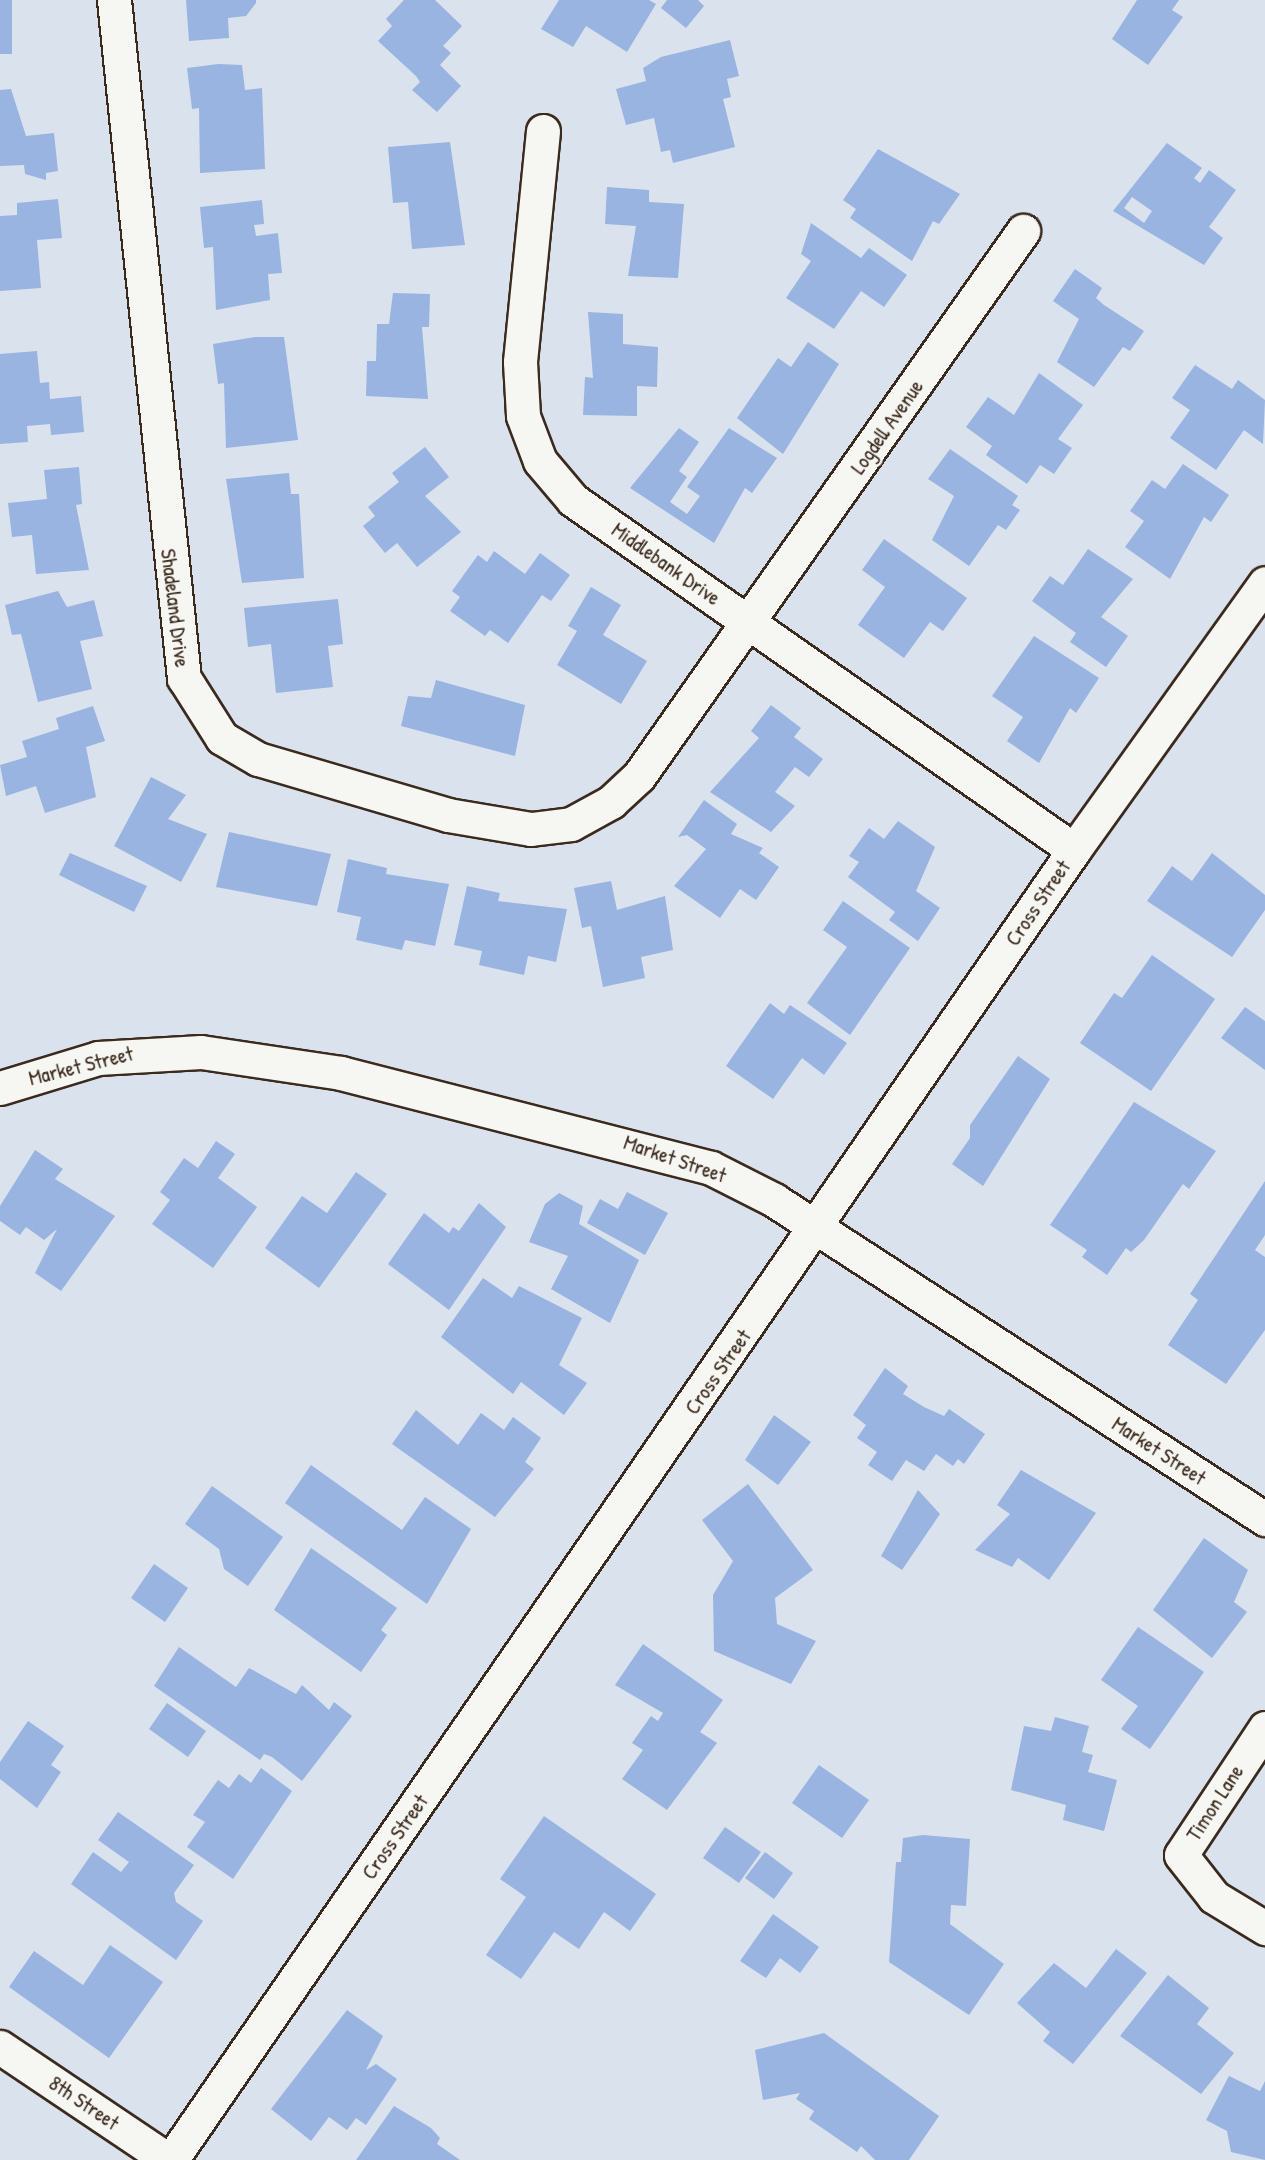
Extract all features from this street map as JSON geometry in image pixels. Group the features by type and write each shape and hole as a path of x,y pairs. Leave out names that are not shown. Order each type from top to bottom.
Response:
{"street":[{"name":"Shadeland Drive","path":"114,0 176,640 192,695 222,738 290,773 448,815 531,829 571,824 611,802 639,776 750,624"},
{"name":"Middlebank Drive","path":"543,131 520,362 523,416 540,461 573,500 1074,850"},
{"name":"Logdell Avenue","path":"750,624 1023,231"},
{"name":"Cross Street","path":"170,2160 817,1230 1074,850 1265,583"},
{"name":"Market Street","path":"0,1088 147,1050 201,1052 341,1073 710,1168 817,1230 1265,1519"},
{"name":"Timon Lane","path":"1265,1728 1181,1855 1214,1897 1265,1928"},
{"name":"8th Street","path":"0,2047 170,2160"}],"building":[{"path":"0,0 12,0 12,54 0,54"},
{"path":"186,0 256,0 256,3 246,16 228,18 229,38 189,41"},
{"path":"404,0 435,0 462,26 443,46 451,53 440,65 461,86 437,112 412,90 420,82 416,76 378,41 392,26 386,19"},
{"path":"559,0 649,0 656,4 627,52 586,26 573,47 541,29"},
{"path":"667,0 698,0 704,6 686,28 661,8"},
{"path":"1137,0 1179,0 1172,10 1183,17 1148,65 1112,39"},
{"path":"730,40 739,76 727,79 731,97 723,99 735,147 673,163 670,150 661,152 654,118 626,125 616,89 646,81 643,68 661,57"},
{"path":"218,64 242,65 245,90 262,88 265,169 200,173 199,108 192,109 187,68"},
{"path":"11,89 26,136 54,133 58,171 46,173 46,180 25,174 24,165 0,166 0,90"},
{"path":"450,142 465,245 412,249 408,202 393,203 388,147"},
{"path":"1167,143 1202,168 1194,178 1200,183 1209,170 1236,190 1209,227 1223,238 1204,265 1113,211","holes":["1132,197 1152,211 1144,223 1124,208"]},
{"path":"878,149 960,194 939,224 933,221 912,261 850,218 856,209 843,200"},
{"path":"607,187 649,190 649,202 684,204 678,278 628,276 636,226 605,224"},
{"path":"58,199 62,238 37,240 41,288 0,291 0,216 17,215 17,203"},
{"path":"262,200 264,224 254,225 256,236 278,233 282,273 268,274 270,300 216,310 213,247 204,248 200,207"},
{"path":"811,223 861,258 869,248 907,275 884,307 861,291 834,329 786,298 811,261 801,254"},
{"path":"1075,269 1102,288 1096,298 1144,331 1130,351 1123,347 1094,387 1057,362 1079,319 1053,301"},
{"path":"393,293 430,294 429,327 422,327 428,399 366,396 367,361 376,361 377,324 389,324"},
{"path":"588,312 623,314 623,344 658,347 657,387 637,386 637,416 583,415 585,377 593,378"},
{"path":"255,337 284,337 298,440 226,448 224,383 218,384 213,344"},
{"path":"808,342 839,364 783,454 737,418 778,358 791,367"},
{"path":"37,351 40,383 49,382 50,399 81,396 84,432 51,435 50,424 27,426 28,442 0,444 0,354"},
{"path":"1195,365 1232,389 1238,380 1265,400 1263,444 1244,430 1216,470 1170,438 1190,410 1172,398"},
{"path":"1039,373 1083,405 1058,439 1072,448 1054,474 1040,465 1027,484 986,455 992,446 966,427 988,397 1014,415"},
{"path":"679,428 699,442 679,471 687,477 670,502 687,514 700,496 687,487 729,428 777,458 752,493 745,488 714,543 630,488"},
{"path":"425,447 449,477 425,496 461,532 417,567 397,543 385,553 363,526 375,516 368,507 399,482 392,473"},
{"path":"950,449 1018,496 1012,505 1020,510 1006,530 998,525 969,566 932,540 954,496 928,479"},
{"path":"1183,464 1229,495 1211,522 1204,517 1170,579 1125,547 1144,521 1130,511 1152,480 1165,489"},
{"path":"79,467 82,504 76,505 89,570 36,574 32,535 12,537 8,503 47,499 44,470"},
{"path":"289,473 291,494 299,494 304,578 242,583 226,479"},
{"path":"884,539 967,598 943,631 930,622 904,658 858,625 885,587 862,570"},
{"path":"1088,549 1133,579 1101,617 1128,636 1106,667 1070,642 1076,633 1032,601 1050,576 1063,585"},
{"path":"494,551 525,574 540,553 570,575 551,601 542,595 508,643 490,630 485,636 450,611 460,597 452,591 478,555 487,562"},
{"path":"591,587 621,605 603,635 647,661 621,704 557,665 577,631 568,626"},
{"path":"58,591 67,607 94,600 103,636 80,641 92,689 38,702 21,634 12,635 5,605"},
{"path":"338,599 343,644 328,646 333,687 276,693 271,644 248,647 244,608"},
{"path":"1034,636 1099,678 1076,713 1070,708 1039,763 1007,741 1023,717 992,696"},
{"path":"436,680 525,705 515,756 401,726 408,696 431,698"},
{"path":"771,705 801,728 794,737 823,759 809,777 795,767 775,792 795,806 771,832 710,792 759,738 751,731"},
{"path":"93,706 105,741 86,747 96,797 45,813 36,786 6,796 0,765 27,757 22,741 59,729 56,718"},
{"path":"151,777 186,795 168,819 207,834 181,882 114,846"},
{"path":"704,800 737,824 731,834 763,848 759,853 779,867 756,900 740,889 720,918 674,886 706,849 687,835 678,837"},
{"path":"898,821 935,847 916,891 940,908 918,941 889,920 895,912 848,877 859,862 849,856 869,828 884,839"},
{"path":"229,832 331,854 317,906 216,887"},
{"path":"70,853 147,886 134,912 59,875"},
{"path":"1212,853 1265,895 1265,910 1232,957 1147,901 1172,866 1192,881"},
{"path":"348,859 387,868 386,874 449,884 435,946 405,940 402,950 356,940 361,917 337,912"},
{"path":"611,881 617,910 665,896 673,950 641,957 645,978 603,987 591,926 582,928 574,888"},
{"path":"467,886 500,893 498,901 567,909 556,962 528,956 524,975 479,965 482,951 454,945"},
{"path":"843,901 910,948 850,1035 807,1003 847,947 823,930"},
{"path":"1152,955 1215,999 1151,1091 1080,1043 1114,993 1122,998"},
{"path":"770,1003 784,1014 790,1005 847,1043 824,1075 802,1058 773,1099 726,1066"},
{"path":"1245,1007 1265,1021 1265,1070 1221,1038"},
{"path":"1018,1056 1050,1079 983,1186 952,1164 970,1138 970,1125"},
{"path":"1134,1102 1216,1151 1189,1189 1183,1184 1144,1240 1131,1252 1126,1248 1107,1275 1082,1257 1087,1250 1050,1225"},
{"path":"216,1141 235,1154 218,1178 257,1207 213,1268 152,1224 170,1200 160,1192 184,1158 198,1168"},
{"path":"35,1150 63,1169 55,1179 115,1216 61,1291 35,1273 57,1229 44,1240 26,1227 20,1235 0,1221 0,1206"},
{"path":"356,1172 387,1194 319,1288 265,1248 302,1196 327,1213"},
{"path":"1265,1181 1265,1235 1255,1250 1265,1257 1265,1330 1226,1384 1168,1345 1198,1300 1190,1294"},
{"path":"627,1192 668,1213 645,1255 587,1223 600,1199 618,1209"},
{"path":"559,1193 583,1206 579,1224 639,1260 610,1323 551,1289 568,1256 529,1242 545,1204"},
{"path":"479,1203 506,1227 449,1310 388,1264 424,1213 449,1233 453,1227 459,1231"},
{"path":"483,1278 512,1298 519,1286 582,1318 559,1365 587,1383 564,1415 521,1382 513,1394 441,1337"},
{"path":"885,1368 908,1386 903,1394 944,1416 949,1409 985,1434 964,1464 958,1459 953,1466 936,1454 924,1471 906,1460 892,1481 868,1465 877,1452 857,1438 866,1425 853,1415"},
{"path":"416,1410 458,1445 481,1413 504,1430 513,1417 541,1438 525,1462 534,1469 495,1517 392,1444"},
{"path":"774,1415 811,1442 778,1485 745,1460"},
{"path":"311,1465 402,1530 425,1497 471,1529 427,1604 285,1503"},
{"path":"1021,1470 1096,1513 1049,1580 1018,1558 1012,1567 975,1550 1010,1514 997,1505"},
{"path":"748,1484 813,1570 775,1598 777,1624 816,1641 791,1684 714,1651 713,1595 733,1561 702,1520"},
{"path":"212,1486 283,1537 248,1586 224,1569 219,1549 185,1524"},
{"path":"918,1490 940,1514 902,1570 881,1556"},
{"path":"1204,1538 1248,1570 1234,1602 1247,1612 1212,1658 1153,1610"},
{"path":"311,1548 397,1608 381,1630 387,1635 361,1672 274,1610"},
{"path":"154,1564 188,1588 165,1622 131,1598"},
{"path":"1138,1627 1204,1672 1150,1749 1121,1729 1138,1706 1101,1680"},
{"path":"643,1644 723,1700 700,1732 717,1743 667,1810 622,1779 643,1750 632,1743 651,1716 658,1721 663,1713 615,1685"},
{"path":"179,1647 236,1687 249,1668 296,1694 302,1685 329,1710 334,1702 352,1716 302,1781 272,1757 264,1754 260,1760 154,1686"},
{"path":"167,1703 206,1731 188,1757 149,1729"},
{"path":"1055,1717 1089,1726 1082,1752 1093,1755 1088,1772 1117,1780 1104,1831 1063,1820 1066,1805 1011,1790 1024,1726 1051,1731"},
{"path":"28,1721 64,1746 51,1765 61,1772 37,1808 0,1779 0,1762"},
{"path":"819,1765 869,1800 842,1838 792,1803"},
{"path":"261,1768 292,1791 233,1879 187,1847 205,1822 193,1815 218,1780 229,1788 239,1774 251,1783"},
{"path":"118,1812 194,1865 174,1893 176,1902 203,1921 176,1960 71,1884 93,1852 121,1872 129,1862 98,1840"},
{"path":"544,1816 656,1894 630,1931 604,1912 579,1949 554,1932 521,1979 486,1955 526,1897 500,1879"},
{"path":"725,1827 761,1852 739,1883 703,1858"},
{"path":"923,1835 970,1839 966,1906 951,1905 950,1924 1004,1964 969,2015 889,1962 896,1862 901,1862 903,1838"},
{"path":"765,1852 793,1873 774,1899 745,1878"},
{"path":"773,1914 819,1947 800,1973 780,1958 766,1978 740,1961"},
{"path":"110,1945 163,1982 109,2058 9,1987 34,1951 83,1985"},
{"path":"1116,1949 1147,1973 1073,2064 1043,2041 1050,2032 1017,2003 1054,1963 1086,1988"},
{"path":"1168,1975 1209,2008 1197,2024 1234,2053 1201,2094 1120,2036"},
{"path":"347,2010 383,2036 366,2070 376,2064 397,2079 366,2125 356,2118 347,2130 329,2117 311,2141 271,2109"},
{"path":"824,2033 939,2116 909,2160 875,2160 861,2146 857,2152 809,2119 814,2111 796,2099 800,2093 763,2100 755,2050"},
{"path":"1229,2076 1260,2091 1265,2081 1265,2160 1231,2152 1227,2131 1206,2120"},
{"path":"394,2106 431,2128 440,2138 437,2144 460,2160 356,2160"}]}
